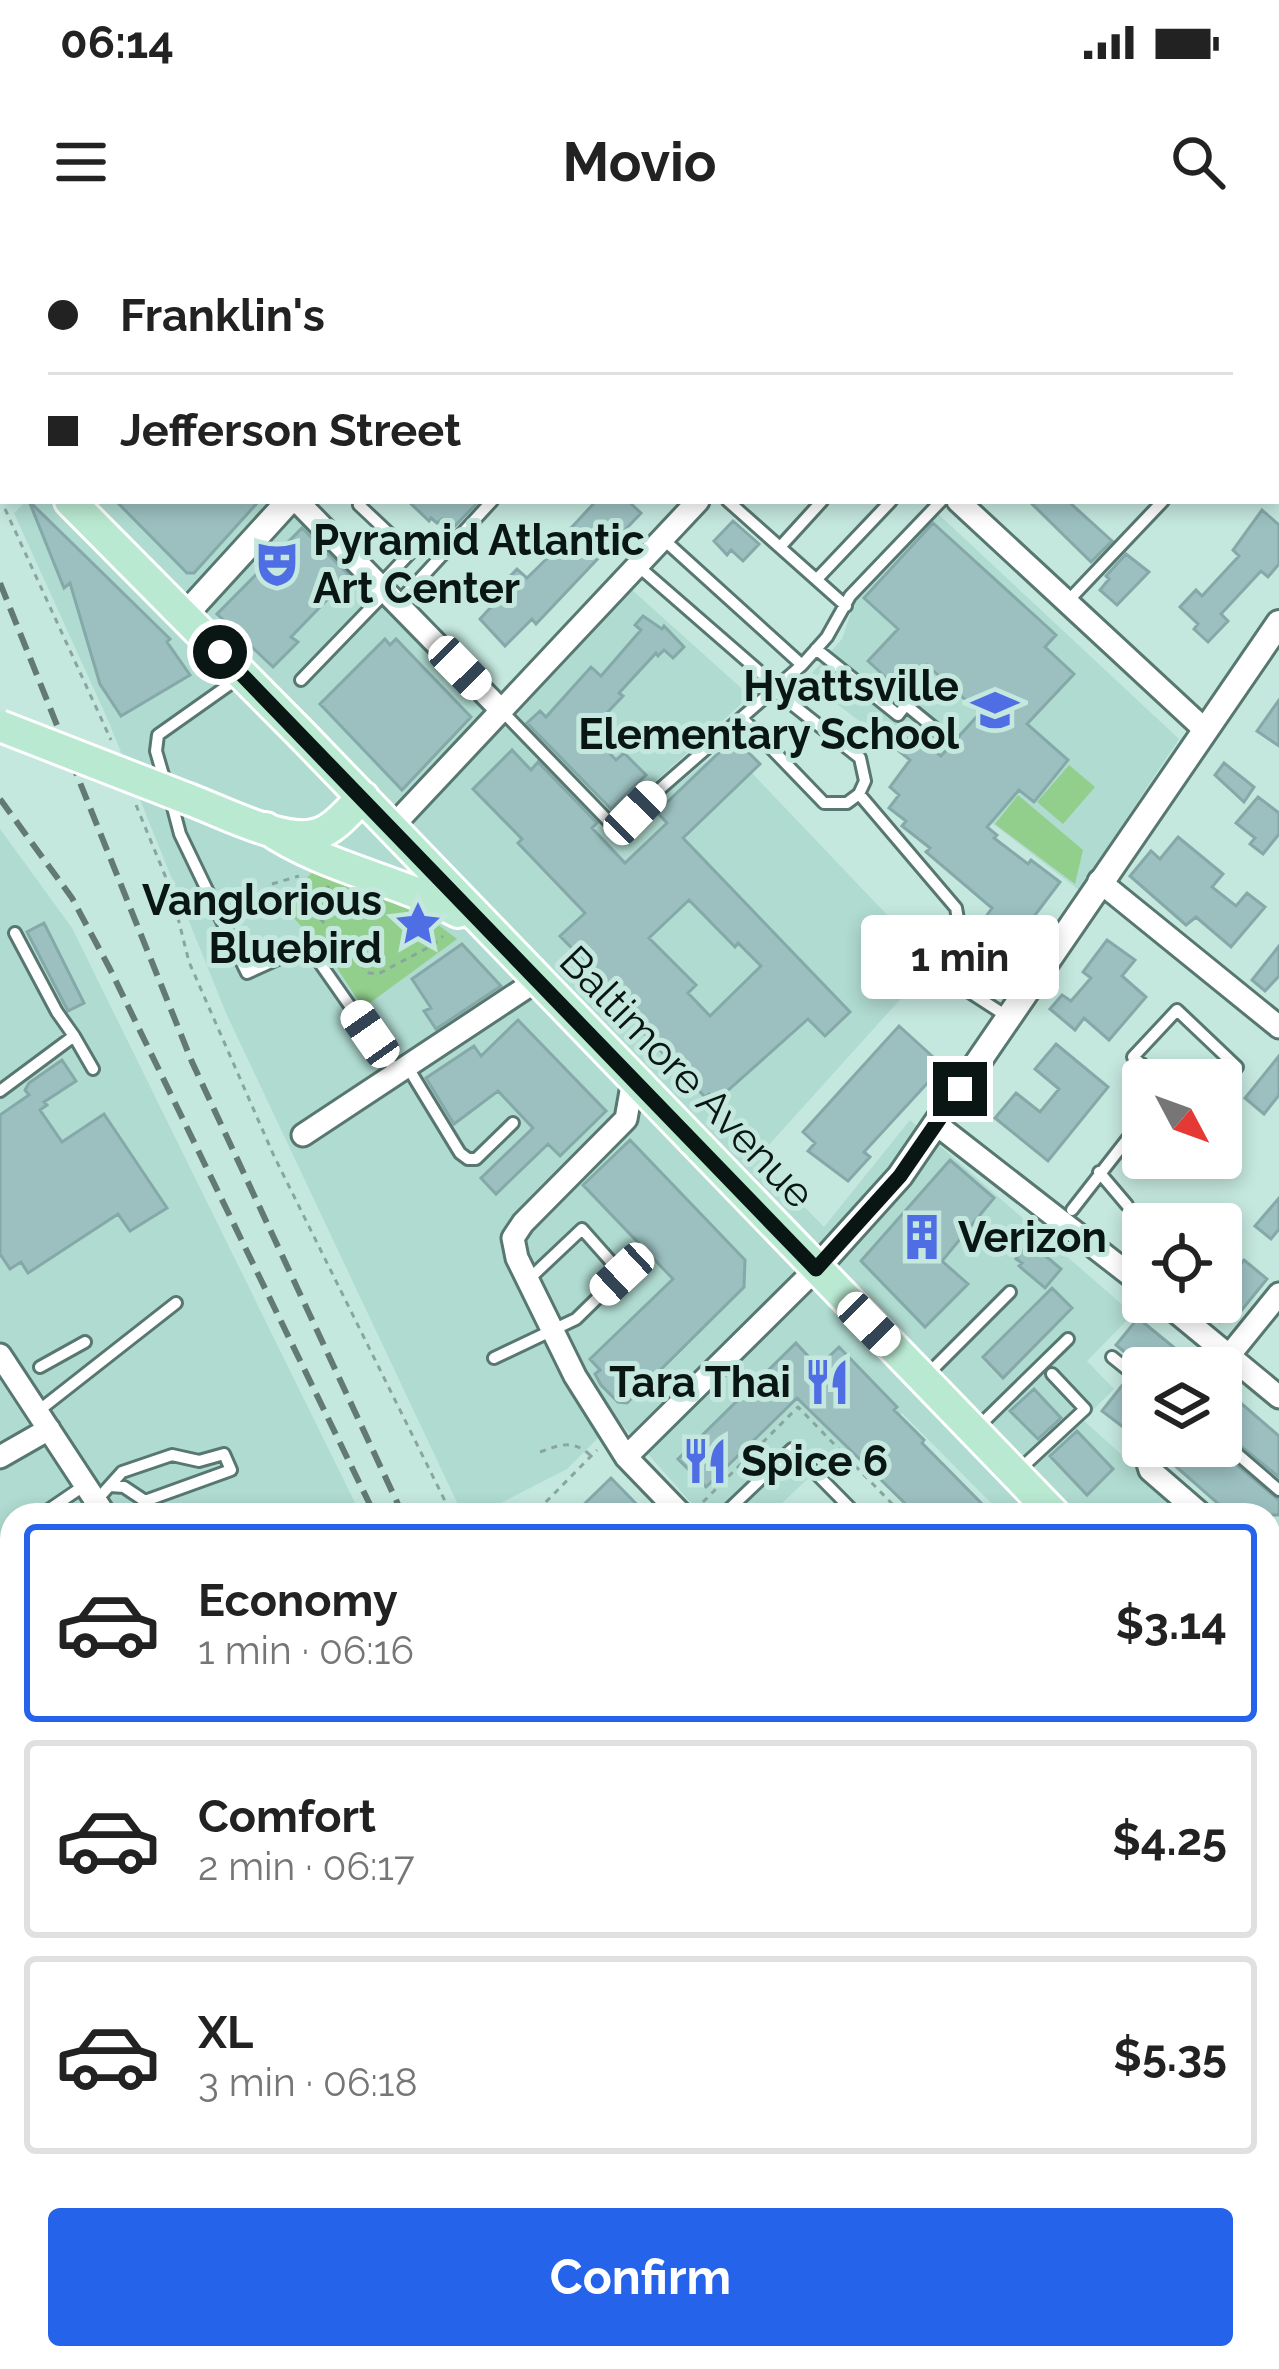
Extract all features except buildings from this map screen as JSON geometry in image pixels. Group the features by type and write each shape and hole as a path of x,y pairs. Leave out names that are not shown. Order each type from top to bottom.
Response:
{"main road":[{"name":"Baltimore Avenue","path":"73,504 363,797 1043,1503"},
{"path":"0,726 291,836 322,832 363,797"},
{"path":"266,828 311,853 423,894 484,927"}],"street":[{"path":"184,616 290,504"},
{"path":"296,504 501,710"},
{"path":"391,828 695,504"},
{"path":"961,504 1204,729"},
{"path":"626,1457 816,1269 900,1176 1204,729 1270,656 1279,623"},
{"path":"1099,881 1279,1028"},
{"path":"303,1135 536,981"},
{"path":"632,1080 626,1119 523,1222 513,1238 575,1376 626,1457 670,1503"},
{"path":"626,1119 670,1118"},
{"path":"936,1124 1122,1269"},
{"path":"1235,1347 1279,1294"},
{"path":"1185,1323 1210,1347"},
{"path":"0,1355 99,1497"},
{"path":"1242,1372 1279,1396"},
{"path":"0,1457 43,1420"},
{"path":"1149,1467 1188,1503"}],"lane":[{"path":"360,504 410,553 387,594"},
{"path":"301,680 387,594 489,504"},
{"path":"731,504 846,605"},
{"path":"742,514 751,504"},
{"path":"781,546 819,504"},
{"path":"817,579 888,504"},
{"path":"501,710 618,831 802,664 850,596 938,504"},
{"path":"1067,602 1160,504"},
{"path":"663,538 802,664"},
{"path":"638,566 860,758 865,781 860,794 847,803 824,803 742,718"},
{"path":"816,649 898,716 906,705 939,732"},
{"path":"243,675 158,735 156,751 180,834 247,974 300,949 315,956 468,1160 476,1159 513,1123"},
{"path":"860,794 956,908 964,952 1024,994"},
{"path":"15,933 93,1069"},
{"path":"954,982 1008,1017"},
{"path":"1135,1059 1177,1010 1229,1059"},
{"path":"1,1088 74,1036"},
{"path":"1072,1210 1122,1144"},
{"path":"1099,1172 1125,1203"},
{"path":"494,1358 575,1319 622,1274 582,1229 528,1280"},
{"path":"923,1379 1010,1292"},
{"path":"43,1420 70,1386 176,1304"},
{"path":"974,1432 1068,1339"},
{"path":"40,1367 85,1342"},
{"path":"1112,1357 1122,1365"},
{"path":"56,1361 70,1386"},
{"path":"1015,1474 1085,1409 1052,1374"},
{"path":"736,1503 792,1449 844,1503"},
{"path":"224,1454 231,1470 145,1501 124,1486 99,1497 122,1472 172,1455 199,1460 224,1454"},
{"path":"1242,1458 1279,1490"}],"path":[{"path":"3,504 117,754"},
{"path":"140,814 171,890 189,962 274,1156 446,1503"},
{"path":"272,884 311,873"},
{"path":"333,880 307,904 369,973 378,974 434,945 448,930"},
{"path":"540,1452 563,1444 580,1446 591,1456"},
{"path":"545,1503 598,1449"}],"shaded area":[{"path":"23,504 313,504 518,711 631,589 750,696 615,818 622,824 636,817 726,746 933,963 757,1158 824,1227 910,1120 1122,1304 1124,1323 1087,1361 1114,1389 1083,1420 1122,1455 1122,1467 1135,1467 1176,1503 991,1503 902,1413 845,1467 833,1454 782,1503 691,1503 617,1419 567,1469 500,1503 457,1503 226,1013 108,720 14,513"},
{"name":"Hyattsville Elementary School","path":"935,511 1179,739 1079,890 806,680 842,639 857,595"},
{"path":"0,829 72,928 355,1503 0,1503"}],"green space":[{"path":"1069,765 1095,787 1063,824 1037,802"},
{"path":"1018,795 1083,850 1075,884 995,824"},
{"path":"314,871 412,905 457,939 363,1008 332,960 280,903"}],"railway":[{"path":"0,583 192,1062 397,1503"},
{"path":"0,799 72,898 110,969 369,1503"}],"place":[{"name":"Pyramid Atlantic Art Center","path":"277,564"},
{"name":"Hyattsville Elementary School","path":"995,710"},
{"name":"Vanglorious Bluebird","path":"418,924"},
{"name":"Verizon","path":"922,1237"},
{"name":"Tara Thai","path":"827,1382"},
{"name":"Spice 6","path":"705,1461"}],"route":[{"path":"220,652 816,1269 900,1176 960,1089"}]}
